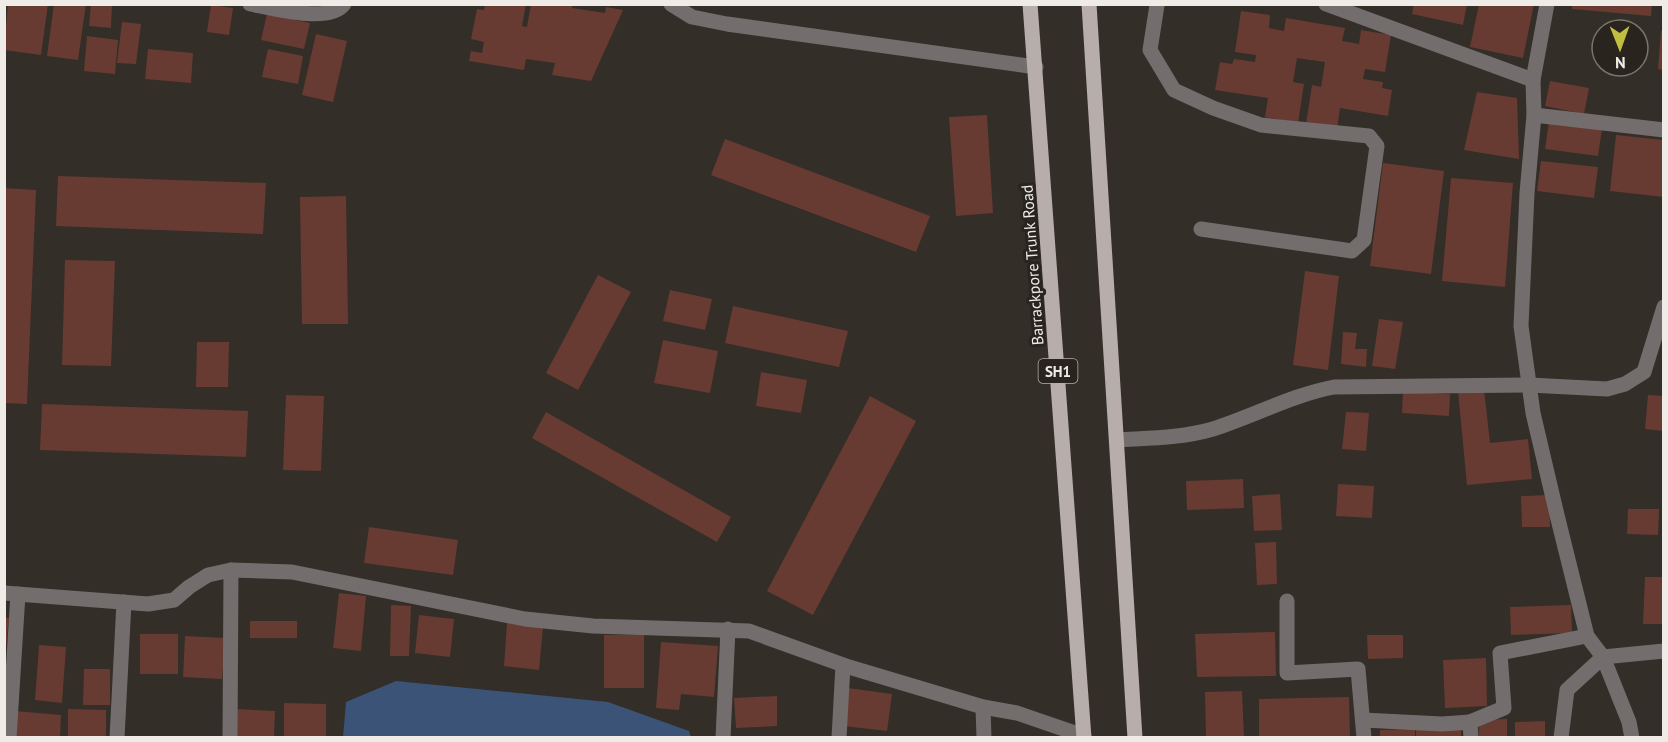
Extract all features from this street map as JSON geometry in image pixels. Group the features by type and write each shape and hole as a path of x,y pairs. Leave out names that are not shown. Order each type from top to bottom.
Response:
{"main road":[{"name":"Barrackpore Trunk Road","path":"1030,4 1084,737"},
{"path":"1089,4 1135,738"}],"street":[{"path":"250,4 320,15 334,12 342,8 344,4"},
{"path":"671,4 692,17 727,24 1036,67"},
{"path":"1326,4 1533,80"},
{"path":"1547,4 1533,80 1534,115 1527,193 1521,326 1533,413 1587,636 1603,657 1629,722 1632,738"},
{"path":"1157,5 1150,50 1174,90 1213,108 1261,125 1369,136 1377,146 1364,240 1352,250 1201,229"},
{"path":"1534,115 1664,130"},
{"path":"1118,440 1182,436 1214,428 1312,391 1334,387 1529,385 1607,388 1625,384 1644,372 1664,307"},
{"path":"9,738 11,594 148,604 174,600 208,575 231,570 292,572 525,619 593,626 749,631 843,665 983,707 1017,712 1084,737"},
{"path":"230,738 231,570"},
{"path":"1287,601 1287,673 1358,669 1364,738"},
{"path":"117,738 123,602"},
{"path":"723,738 729,629"},
{"path":"1364,720 1442,724 1470,722 1504,708 1500,653 1587,636"},
{"path":"1561,738 1567,690 1603,657 1664,651"},
{"path":"839,738 843,665"},
{"path":"983,707 984,738"},
{"path":"1470,722 1471,738"}],"water":[{"path":"396,681 608,702 689,731 691,737 343,737 346,702"}],"building":[{"path":"8,4 48,4 41,55 4,50"},
{"path":"54,4 86,4 78,60 47,56"},
{"path":"91,4 112,4 111,28 89,26"},
{"path":"485,4 526,4 522,26 527,27 531,4 573,4 572,8 605,13 606,7 623,10 591,81 552,75 555,63 526,59 524,70 469,61 471,51 482,53 484,42 471,39 477,9 484,10"},
{"path":"1414,4 1467,4 1463,25 1412,14"},
{"path":"1479,4 1534,4 1523,58 1470,47"},
{"path":"1572,4 1652,4 1651,16 1572,9"},
{"path":"211,5 233,8 229,35 207,32"},
{"path":"1241,11 1270,15 1269,28 1284,31 1286,18 1345,28 1342,41 1359,44 1361,30 1391,35 1385,72 1365,69 1363,79 1383,82 1382,88 1392,90 1388,116 1340,108 1337,129 1306,124 1312,85 1321,87 1325,62 1297,58 1293,82 1304,84 1298,123 1265,117 1268,98 1215,90 1220,62 1232,64 1234,59 1255,62 1256,55 1235,52"},
{"path":"267,14 310,23 304,49 261,40"},
{"path":"122,22 141,24 136,64 117,63"},
{"path":"1661,31 1664,31 1664,70 1658,69"},
{"path":"316,34 347,41 333,102 302,95"},
{"path":"87,36 118,40 115,74 84,71"},
{"path":"148,49 193,53 191,83 145,79"},
{"path":"268,49 303,56 298,84 262,77"},
{"path":"1550,81 1589,88 1584,114 1545,106"},
{"path":"1477,92 1517,98 1519,159 1464,150"},
{"path":"987,115 993,213 956,216 949,117"},
{"path":"1549,122 1602,129 1598,156 1545,149"},
{"path":"1616,135 1664,140 1664,197 1610,191"},
{"path":"725,139 930,216 916,252 711,175"},
{"path":"1541,161 1598,167 1594,198 1537,191"},
{"path":"1383,163 1444,171 1431,274 1370,266"},
{"path":"58,176 266,183 263,234 56,226"},
{"path":"1451,178 1513,183 1505,287 1442,281"},
{"path":"4,188 36,190 27,404 4,403"},
{"path":"346,196 348,324 302,324 300,197"},
{"path":"65,260 115,261 111,366 62,365"},
{"path":"1305,271 1339,276 1328,370 1293,365"},
{"path":"598,275 631,292 578,390 546,373"},
{"path":"670,290 712,299 705,330 663,321"},
{"path":"733,306 848,331 839,367 725,343"},
{"path":"1379,319 1403,322 1395,369 1372,366"},
{"path":"1343,332 1357,333 1355,349 1367,349 1366,367 1341,364"},
{"path":"663,340 718,351 710,393 654,383"},
{"path":"197,342 229,342 228,387 196,387"},
{"path":"761,372 807,380 801,413 756,406"},
{"path":"1484,389 1490,443 1528,439 1532,479 1467,485 1458,391"},
{"path":"1403,392 1450,394 1449,416 1402,413"},
{"path":"286,395 324,396 321,471 283,470"},
{"path":"1648,395 1664,396 1664,431 1645,429"},
{"path":"870,396 916,421 813,615 767,591"},
{"path":"42,404 248,411 246,457 40,450"},
{"path":"546,412 731,517 717,542 532,438"},
{"path":"1346,412 1369,413 1366,451 1342,449"},
{"path":"1243,479 1244,508 1187,510 1186,481"},
{"path":"1338,484 1374,486 1372,518 1336,516"},
{"path":"1280,494 1282,530 1254,531 1252,496"},
{"path":"1549,495 1550,527 1522,527 1521,496"},
{"path":"1628,509 1659,509 1658,535 1627,534"},
{"path":"369,527 458,540 453,575 364,563"},
{"path":"1276,542 1277,584 1257,585 1255,543"},
{"path":"1645,577 1664,577 1664,624 1643,624"},
{"path":"339,593 366,596 361,651 333,648"},
{"path":"391,605 411,606 409,656 390,656"},
{"path":"1571,605 1572,633 1511,635 1510,607"},
{"path":"419,615 454,619 450,657 415,653"},
{"path":"4,618 9,618 6,647 4,647"},
{"path":"250,621 297,621 297,638 250,638"},
{"path":"507,623 543,627 539,670 504,666"},
{"path":"1275,632 1276,676 1197,677 1195,634"},
{"path":"140,634 178,634 178,674 140,674"},
{"path":"604,635 644,635 644,688 604,688"},
{"path":"1367,635 1403,635 1403,658 1368,659"},
{"path":"185,636 225,638 222,679 183,677"},
{"path":"661,642 718,646 714,697 681,694 679,710 656,708"},
{"path":"39,645 66,647 62,703 35,700"},
{"path":"1486,658 1487,706 1445,708 1443,660"},
{"path":"84,669 110,669 110,705 83,705"},
{"path":"848,688 892,694 887,731 843,726"},
{"path":"1242,691 1244,738 1206,738 1205,692"},
{"path":"777,696 777,726 736,728 734,698"},
{"path":"1349,697 1350,738 1259,738 1259,699"},
{"path":"284,703 326,704 326,738 284,738"},
{"path":"68,709 106,710 106,738 68,738"},
{"path":"236,709 275,711 274,738 235,738"},
{"path":"15,711 61,715 60,738 13,738"},
{"path":"1507,719 1507,738 1479,738 1479,720"},
{"path":"1545,721 1545,738 1515,738 1515,722"},
{"path":"1461,727 1461,738 1416,738 1416,730"},
{"path":"1415,729 1415,738 1380,738 1380,730"}]}
